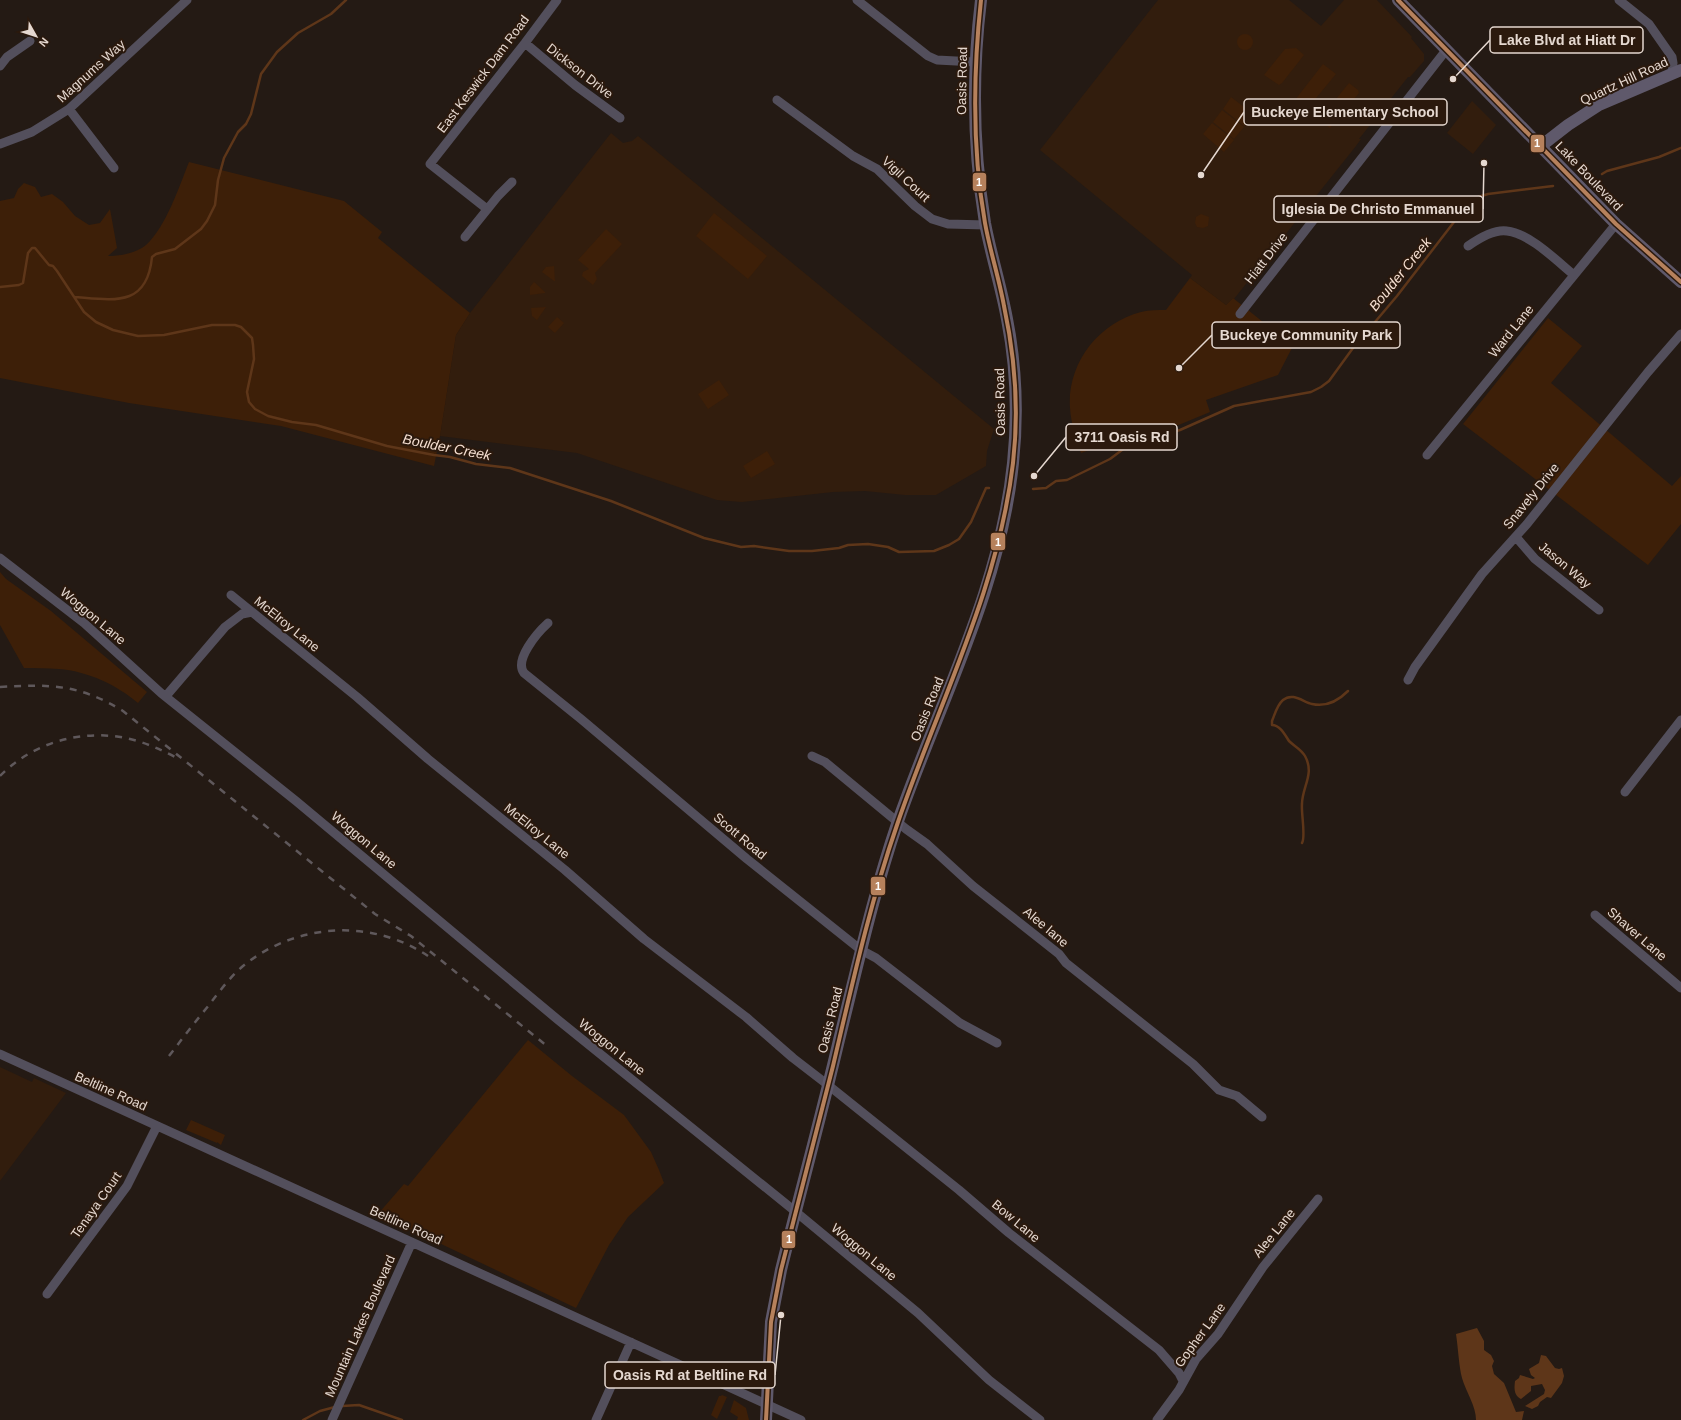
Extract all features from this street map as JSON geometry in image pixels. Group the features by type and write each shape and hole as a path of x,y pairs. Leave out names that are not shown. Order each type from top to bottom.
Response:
{"main road":[{"name":"Oasis Road","path":"766,1420 770,1339 773,1311 781,1270 861,950 883,867 898,822 963,656 994,558 1009,494 1014,447 1015,394 1012,348 1007,318 986,225 976,141 975,62 981,0"},
{"name":"Lake Boulevard","path":"1398,0 1616,224 1681,282"},
{"name":"Quartz Hill Road","path":"1540,146 1568,125 1599,105 1677,72"}],"street":[{"name":"Magnums Way","path":"0,144 32,132 69,109 187,0"},
{"name":"East Keswick Dam Road","path":"487,209 430,164 557,0"},
{"path":"857,0 928,56 937,60 975,62"},
{"path":"1619,0 1649,24 1672,57 1677,72"},
{"path":"0,66 7,57 30,41"},
{"name":"Dickson Drive","path":"525,43 574,85 620,118"},
{"name":"Hiatt Drive","path":"1240,314 1447,49"},
{"name":"Vigil Court","path":"777,100 853,156 877,168 915,206 932,219 948,224 986,225"},
{"path":"69,109 114,168"},
{"path":"465,237 487,209 512,182"},
{"name":"Ward Lane","path":"1427,456 1616,224"},
{"path":"1468,246 1476,240 1488,235 1499,231 1508,231 1525,237 1574,275"},
{"name":"Snavely Drive","path":"1408,680 1415,667 1482,574 1516,537 1648,372 1681,334"},
{"name":"Jason Way","path":"1516,537 1535,559 1599,610"},
{"name":"Woggon Lane","path":"0,558 84,623 166,696 296,801 563,1024 918,1312 989,1380 1040,1420"},
{"name":"McElroy Lane","path":"230,595 358,697 428,759 565,870 644,939 746,1017 793,1058 828,1085"},
{"path":"166,696 225,627 242,614 252,612"},
{"name":"Scott Road","path":"548,623 527,648 520,669 524,673 747,859 861,950 876,958 960,1023 997,1043"},
{"path":"1625,792 1681,720"},
{"name":"Alee lane","path":"812,756 825,762 927,844 973,886 1049,946 1066,963 1192,1064 1219,1090 1237,1096 1262,1117"},
{"name":"Shaver Lane","path":"1595,914 1681,988"},
{"name":"Beltline Road","path":"0,1054 801,1420"},
{"name":"Bow Lane","path":"828,1085 959,1190 1009,1233 1159,1350 1179,1373 1183,1381"},
{"name":"Tenaya Court","path":"47,1294 124,1190 157,1126"},
{"name":"Alee Lane","path":"1251,1284 1262,1267 1318,1199"},
{"name":"Mountain Lakes Boulevard","path":"334,1416 412,1242"},
{"name":"Gopher Lane","path":"1157,1420 1179,1390 1196,1359 1218,1334 1251,1284"},
{"path":"596,1420 631,1342"}],"shaded area":[{"path":"1158,0 1289,0 1321,26 1344,0 1377,0 1412,37 1411,38 1424,54 1424,61 1410,77 1408,77 1359,139 1361,139 1356,146 1234,299 1233,298 1226,305 1190,278 1192,275 1040,150"},
{"path":"1245,34 1251,36 1253,42 1251,48 1245,50 1239,48 1237,42 1239,36"},
{"path":"1296,48 1304,55 1282,83 1279,85 1264,75 1285,49"},
{"path":"1323,64 1336,74 1307,109 1295,100"},
{"path":"1349,83 1358,90 1359,93 1330,128 1319,120"},
{"path":"1231,97 1253,114 1244,126 1223,109"},
{"path":"1472,101 1496,125 1473,154 1447,133"},
{"path":"1222,110 1244,127 1234,139 1213,122"},
{"path":"1212,123 1234,140 1224,152 1203,134"},
{"path":"611,133 623,143 632,141 638,136 994,429 987,451 986,466 936,495 905,495 865,491 833,492 742,502 717,500 577,453 440,436 456,335 470,313"},
{"path":"189,162 344,201 382,232 378,238 470,313 456,335 434,466 281,426 129,403 0,378 0,201 14,198 18,189 24,183 35,187 41,197 52,194 63,202 75,216 89,225 100,223 110,209 117,248 108,256 123,255 142,248 160,228 176,195"},
{"path":"714,213 767,256 748,279 696,236"},
{"path":"1201,214 1209,217 1208,226 1203,228 1197,227 1195,223 1196,217"},
{"path":"606,229 622,244 595,273 597,279 593,285 582,276 583,272 589,269 578,260"},
{"path":"554,266 555,281 542,272 546,267"},
{"path":"1190,278 1226,305 1233,298 1293,346 1278,375 1206,400 1210,412 1169,429 1145,430 1081,453 1071,420 1070,392 1080,361 1088,348 1111,325 1125,317 1144,311 1166,310"},
{"path":"534,282 545,293 530,295 530,287"},
{"path":"546,307 537,320 532,316 531,308"},
{"path":"557,317 564,323 555,333 548,327"},
{"path":"1548,318 1582,346 1551,383 1672,486 1681,476 1681,524 1648,565 1463,424"},
{"path":"719,380 729,395 708,409 698,394"},
{"path":"767,451 775,464 751,478 743,466"},
{"path":"0,572 6,579 51,611 147,692 138,703 121,690 91,676 70,670 24,668 0,625"},
{"path":"528,1040 572,1076 624,1115 651,1152 664,1183 628,1217 609,1245 576,1308 378,1214 404,1184 408,1186"},
{"path":"0,1067 32,1082 34,1078 66,1093 0,1181"},
{"path":"191,1120 225,1135 221,1145 186,1130"},
{"path":"1477,1328 1484,1341 1484,1350 1491,1355 1494,1361 1492,1366 1494,1374 1504,1383 1516,1412 1524,1411 1522,1420 1476,1420 1473,1404 1462,1378 1456,1334"},
{"path":"1541,1355 1546,1356 1555,1368 1562,1368 1564,1376 1562,1383 1551,1398 1547,1397 1540,1402 1538,1406 1532,1409 1525,1406 1544,1394 1545,1390 1542,1384 1531,1386 1531,1391 1521,1399 1515,1392 1515,1381 1520,1375 1533,1379 1535,1378 1531,1375 1529,1369 1539,1363"},
{"path":"722,1395 727,1397 717,1419 711,1415 719,1396"},
{"path":"734,1400 746,1408 749,1420 737,1420 738,1417 730,1412"}],"waterway":[{"path":"74,297 114,299 126,297 135,293 143,285 149,273 152,257 156,254 175,249 201,229 215,205 218,180 224,158 238,132 246,124 251,114 261,74 277,52 298,33 331,14 346,0"},
{"name":"Boulder Creek","path":"1602,174 1607,171 1659,157 1681,148"},
{"name":"Boulder Creek","path":"1033,489 1046,488 1056,481 1067,480 1110,459 1130,444 1143,437 1152,438 1180,430 1234,406 1311,392 1321,387 1329,381 1353,348 1397,296 1464,209 1475,198 1488,194 1553,186"},
{"name":"Boulder Creek","path":"0,287 19,285 23,283 28,253 32,248 35,248 49,265 53,266 57,271 84,312 96,322 113,330 138,336 164,335 212,325 235,325 241,327 252,338 253,345 254,359 247,392 249,402 255,409 268,416 292,422 316,425 387,446 450,457 476,464 510,468 611,501 704,538 741,547 754,546 789,551 812,551 839,548 848,545 868,544 888,547 899,552 934,551 959,539 971,522 986,488 989,488"},
{"path":"1302,843 1304,836 1302,804 1309,769 1308,763 1305,756 1289,741 1280,728 1272,725 1272,721 1279,704 1287,698 1294,697 1312,704 1322,705 1340,698 1348,691"},
{"path":"342,1406 359,1405 402,1420"},
{"path":"303,1420 320,1411 335,1407"}],"railway":[{"path":"0,687 49,686 64,688 92,695 123,711 375,914 411,936 547,1046"},
{"path":"0,776 13,764 44,746 77,737 95,735 113,736 142,742 175,757"},
{"path":"169,1056 238,970 264,952 286,941 310,934 334,931 358,931 382,935 406,944 428,956"}],"transit line":[{"name":"1","path":"766,1420 771,1322 781,1270 833,1066 862,944 878,884 897,825 981,602 994,557 1005,510 1013,463 1016,404 1011,345 1002,296 985,223 976,139 976,56 981,0"},
{"name":"1","path":"1398,0 1616,224 1681,282"}],"place":[{"name":"Lake Blvd at Hiatt Dr","path":"1453,79"},
{"name":"Iglesia De Christo Emmanuel","path":"1484,163"},
{"name":"Buckeye Elementary School","path":"1201,175"},
{"name":"Buckeye Community Park","path":"1179,368"},
{"name":"3711 Oasis Rd","path":"1034,476"},
{"name":"Oasis Rd at Beltline Rd","path":"781,1315"}]}
